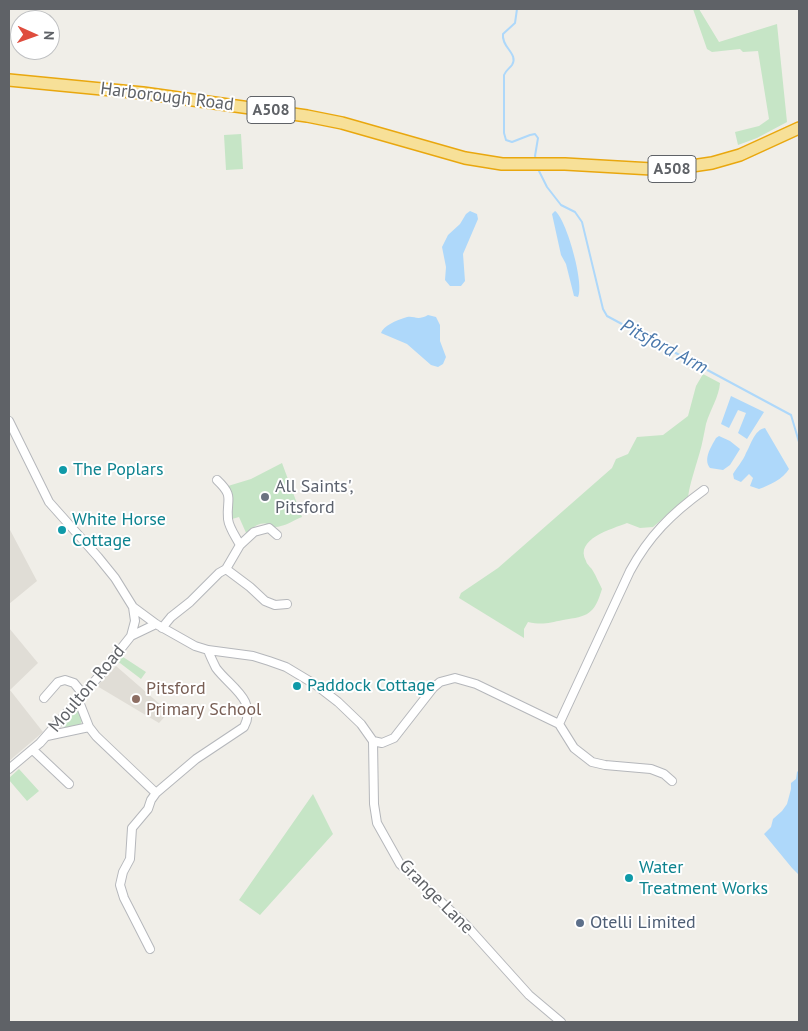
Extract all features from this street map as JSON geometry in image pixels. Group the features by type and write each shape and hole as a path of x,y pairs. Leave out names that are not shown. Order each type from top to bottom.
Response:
{"highway":[{"name":"Harborough Road","path":"9,80 143,93 300,115 342,123 465,158 502,164 556,164 652,169 695,166 740,155 799,128"}],"street":[{"name":"Moulton Road","path":"9,421 52,508 98,557 127,595 133,607 135,621 131,636 47,736 9,769"},
{"path":"217,480 226,489 230,499 228,521 240,544"},
{"path":"559,724 630,571 642,550 674,513 704,490"},
{"path":"131,636 159,626 190,602 219,573 226,569 240,544 254,532 270,528 277,535"},
{"path":"226,569 250,587 264,601 276,605 287,604"},
{"path":"133,607 159,626 195,646 208,650 253,656 286,667 338,702 361,724 373,742 382,744 394,738 440,682 455,678 476,684 559,724 574,748 592,762 604,765 650,769 664,774 672,781"},
{"path":"150,949 124,898 120,885 123,872 130,859 132,828 146,813 156,793 196,759 244,727 248,720 249,711 246,704 240,694 216,668 208,650"},
{"path":"44,698 58,682 65,680 74,683 81,696 89,728 126,766 156,793"},
{"path":"47,736 89,728"},
{"name":"Grange Lane","path":"373,742 374,804 377,823 400,864 466,925 529,995 561,1022"},
{"path":"33,750 69,784"}],"shaded area":[{"path":"9,528 37,581 9,604"},
{"path":"9,628 38,663 10,690 43,732 9,761"},
{"name":"Pitsford Primary School","path":"116,666 169,712 159,723 97,686"}],"green space":[{"path":"693,9 699,9 719,42 777,24 787,122 757,138 738,145 735,132 759,126 769,119 758,51 743,52 740,49 712,52 707,49"},
{"path":"241,134 243,169 226,170 224,135"},
{"path":"703,374 720,383 706,424 688,497 653,527 640,528 627,523 604,532 590,541 585,547 584,553 602,589 596,604 589,613 549,623 528,622 524,629 524,638 459,598 461,593 498,568 612,468 616,459 628,454 637,437 663,435 688,416 696,386"},
{"path":"282,463 302,517 278,527 273,527 269,524 258,525 247,535 239,517 232,519 232,499 228,486 251,479"},
{"path":"120,655 146,672 141,679 116,660"},
{"path":"74,710 80,712 82,720 80,725 63,727 62,723"},
{"path":"19,769 39,791 27,801 9,780"},
{"path":"313,794 333,834 260,915 239,900"}],"water":[{"path":"470,211 477,214 478,219 463,254 465,281 461,286 450,286 445,280 446,267 442,247 448,235"},
{"path":"555,211 569,238 577,266 579,279 578,297 574,296 566,264 561,255 552,214"},
{"path":"428,315 436,317 440,325 440,341 446,357 443,364 438,367 431,365 407,344 381,333 387,326 398,320 407,317 421,318"},
{"path":"731,396 764,412 747,439 738,433 746,413 738,410 729,428 721,424"},
{"path":"765,428 789,469 780,479 759,489 750,486 753,478 749,474 741,482 734,479 733,474 755,435"},
{"path":"719,436 730,441 740,449 730,465 723,470 710,468 707,461 710,449"},
{"path":"799,770 799,875 764,834 771,827 773,819 787,804 791,783 796,779"}],"waterway":[{"name":"Pitsford Arm","path":"517,9 515,23 503,34 503,39 514,61 504,75 504,133 506,140 512,142 535,134 538,138 536,160"},
{"name":"Pitsford Arm","path":"538,169 547,187 561,205 575,212 582,222 603,309 607,316 791,415 799,442"}],"place":[{"name":"The Poplars","path":"63,470"},
{"name":"All Saints', Pitsford","path":"265,497"},
{"name":"White Horse Cottage","path":"62,530"},
{"name":"Paddock Cottage","path":"297,686"},
{"name":"Pitsford Primary School","path":"136,699"},
{"name":"Water Treatment Works","path":"629,878"},
{"name":"Otelli Limited","path":"580,923"}]}
